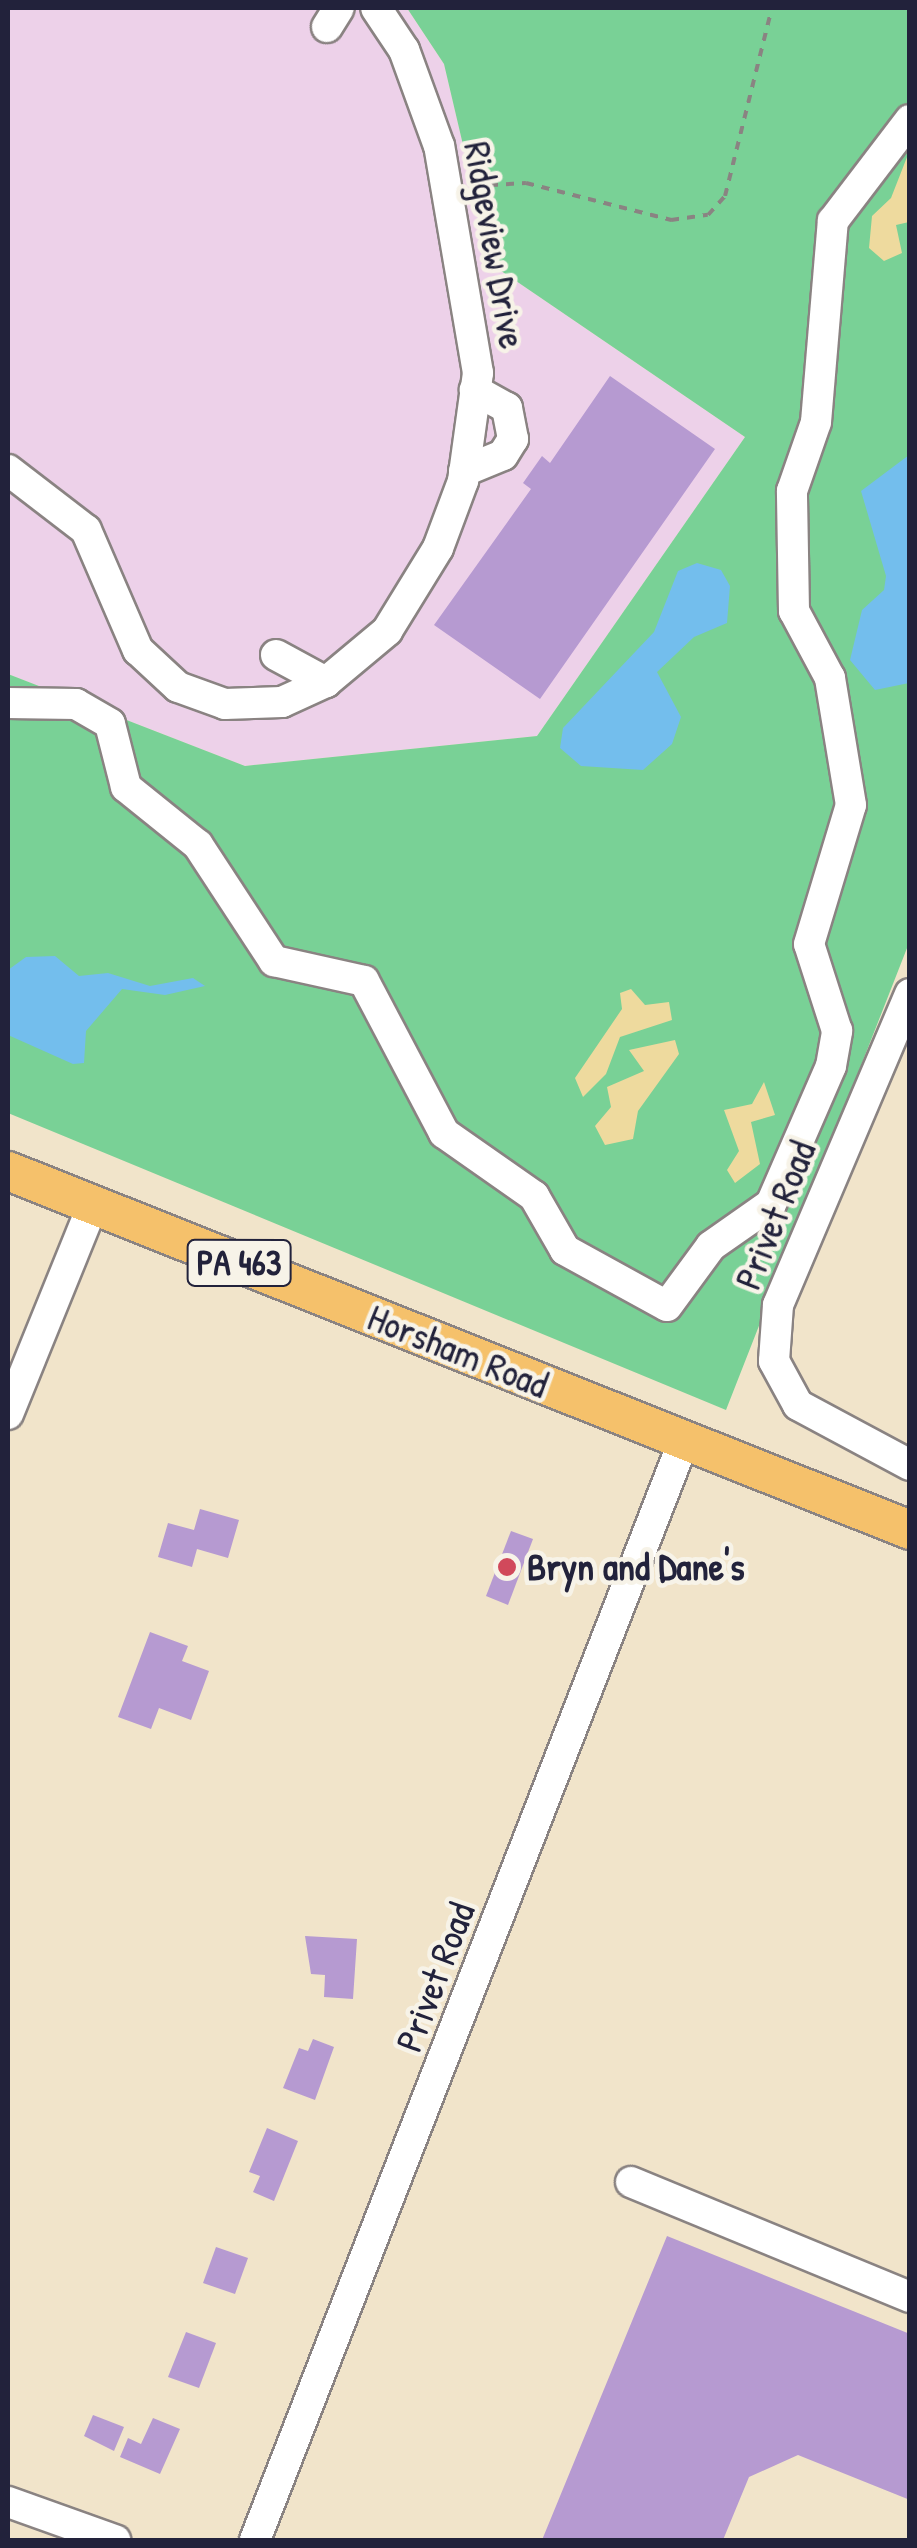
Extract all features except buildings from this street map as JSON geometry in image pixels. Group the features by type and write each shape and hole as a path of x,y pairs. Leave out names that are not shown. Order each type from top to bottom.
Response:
{"main road":[{"name":"Horsham Road","path":"8,1171 910,1530"}],"street":[{"name":"Ridgeview Drive","path":"8,470 86,530 138,650 178,687 225,704 282,702 326,682 386,631 438,548 464,470 476,390 447,192 404,50 376,8"},
{"path":"8,703 76,704 110,724 126,787 198,844 274,960 364,981 444,1133 526,1189 565,1250 667,1306 712,1246 771,1204 831,1066 837,1031 809,944 851,805 830,678 794,610 792,491 816,422 833,221 910,120"},
{"path":"464,470 503,455 513,439 507,408 476,390"},
{"path":"276,655 326,682"},
{"name":"Privet Road","path":"910,994 778,1306 774,1361 798,1405 910,1465"},
{"path":"8,1414 92,1206"},
{"name":"Privet Road","path":"255,2540 684,1440"},
{"path":"631,2182 910,2297"},
{"path":"8,2502 116,2540"}],"path":[{"path":"447,192 526,183 641,216 708,215 725,196 772,8"}],"shaded area":[{"path":"8,8 407,8 444,64 491,264 745,437 537,736 245,766 8,674"}],"green space":[{"path":"407,8 909,8 909,943 726,1410 8,1113 8,674 245,766 537,736 745,437 491,264 444,64"}],"sand":[{"path":"909,152 909,222 896,225 902,253 884,261 869,248 872,216 891,198"},
{"path":"631,989 645,1005 669,1002 672,1020 620,1037 606,1074 583,1097 575,1078 622,1009 620,993"},
{"path":"675,1040 679,1054 638,1111 633,1139 605,1145 595,1126 611,1107 607,1087 644,1071 629,1050"},
{"path":"764,1082 775,1115 751,1122 760,1164 735,1183 727,1170 739,1151 724,1110 752,1104"}],"water":[{"path":"909,455 909,683 875,690 850,660 862,610 884,590 886,576 861,491"},
{"path":"697,563 721,570 730,586 727,623 694,637 657,672 681,717 672,744 643,770 581,766 560,748 563,728 654,632 678,571"},
{"path":"55,956 79,976 108,973 150,986 193,978 205,986 165,995 122,989 86,1031 84,1063 73,1064 8,1035 8,970 26,957"}],"place":[{"name":"Bryn and Dane's","path":"507,1567"}]}
